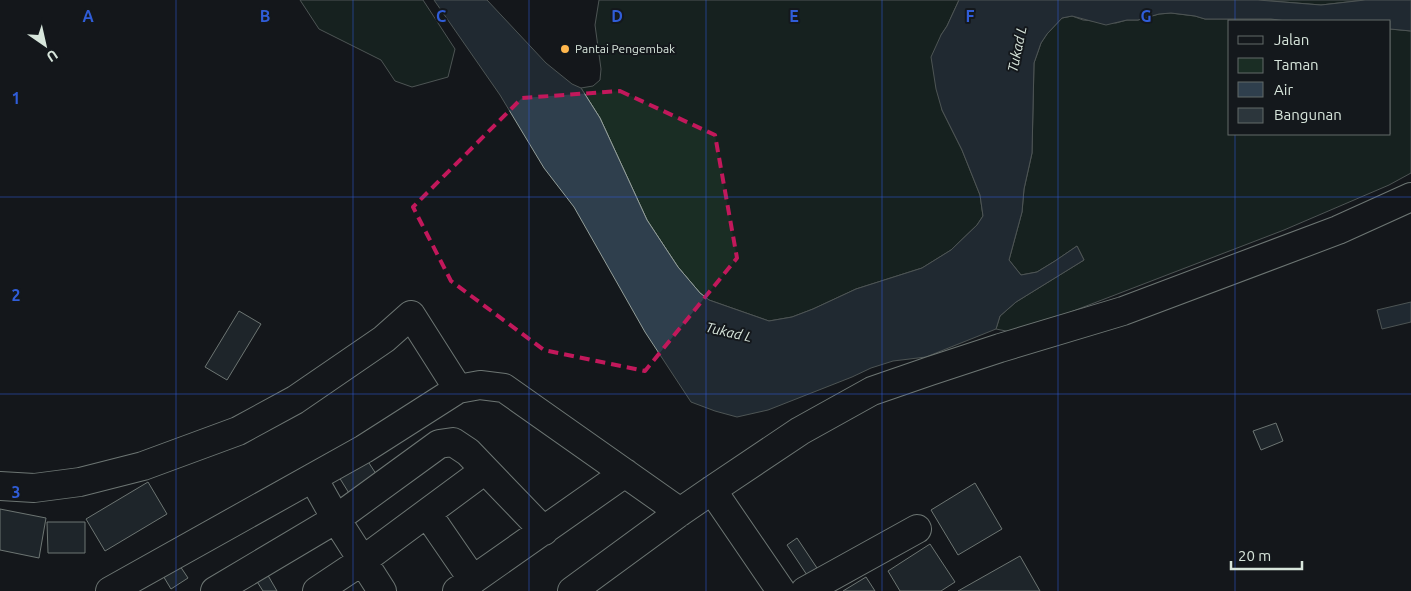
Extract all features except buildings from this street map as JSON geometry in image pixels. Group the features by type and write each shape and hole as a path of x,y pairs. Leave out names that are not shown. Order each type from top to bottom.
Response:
{"street":[{"path":"572,591 712,490 800,432 872,392 1000,348 1124,311 1338,230 1411,197"},
{"path":"0,486 34,488 80,482 143,466 238,431 295,400 384,339 411,315 458,389"},
{"path":"110,591 364,449 458,389 480,386 504,388 680,512"},
{"path":"215,591 336,519 439,444 453,442 468,452 544,531"},
{"path":"316,591 362,561 485,470"},
{"path":"427,513 465,586 626,473"},
{"path":"313,478 336,519 382,591"},
{"path":"712,490 781,591"},
{"path":"805,591 917,530"}],"highlighted area":[{"path":"620,91 715,135 737,258 645,371 544,350 451,281 413,207 522,98"}],"green space":[{"path":"300,0 423,0 455,49 448,77 412,87 395,81 381,60 319,29"},
{"path":"599,0 959,0 941,35 942,110 962,150 980,195 983,216 977,225 951,250 922,268 856,289 792,317 769,321 709,300 700,293 678,267 647,220 600,118 581,88 593,86 600,80 601,69 595,25"},
{"path":"1258,0 1365,0 1321,5"},
{"path":"1171,13 1205,19 1278,20 1228,20 1228,135 1391,135 1391,29 1411,31 1411,173 1389,185 1284,230 1016,333 996,329 1000,316 1016,302 1084,260 1077,246 1037,272 1021,275 1009,260 1022,212 1024,189 1032,153 1034,63 1041,43 1062,18 1072,16 1083,20 1116,23 1138,20 1159,14"}],"water":[{"name":"Tukad L","path":"434,0 487,0 546,63 572,84 581,88 600,118 647,220 678,267 700,293 709,300 769,321 792,317 856,289 922,268 951,250 977,225 983,216 980,195 962,150 942,110 936,89 931,57 959,0 1258,0 1321,5 1365,0 1411,0 1411,31 1391,29 1391,20 1205,19 1171,13 1106,25 1072,16 1062,18 1041,43 1034,63 1032,153 1024,189 1022,212 1009,260 1021,275 1037,272 1077,246 1084,260 1016,302 1000,316 996,329 926,357 893,361 871,368 768,410 737,417 691,402 645,332 574,207 544,168 500,95"},
{"path":"1411,302 1411,322 1382,329 1377,310"}],"place":[{"name":"Pantai Pengembak","path":"565,49"}]}
